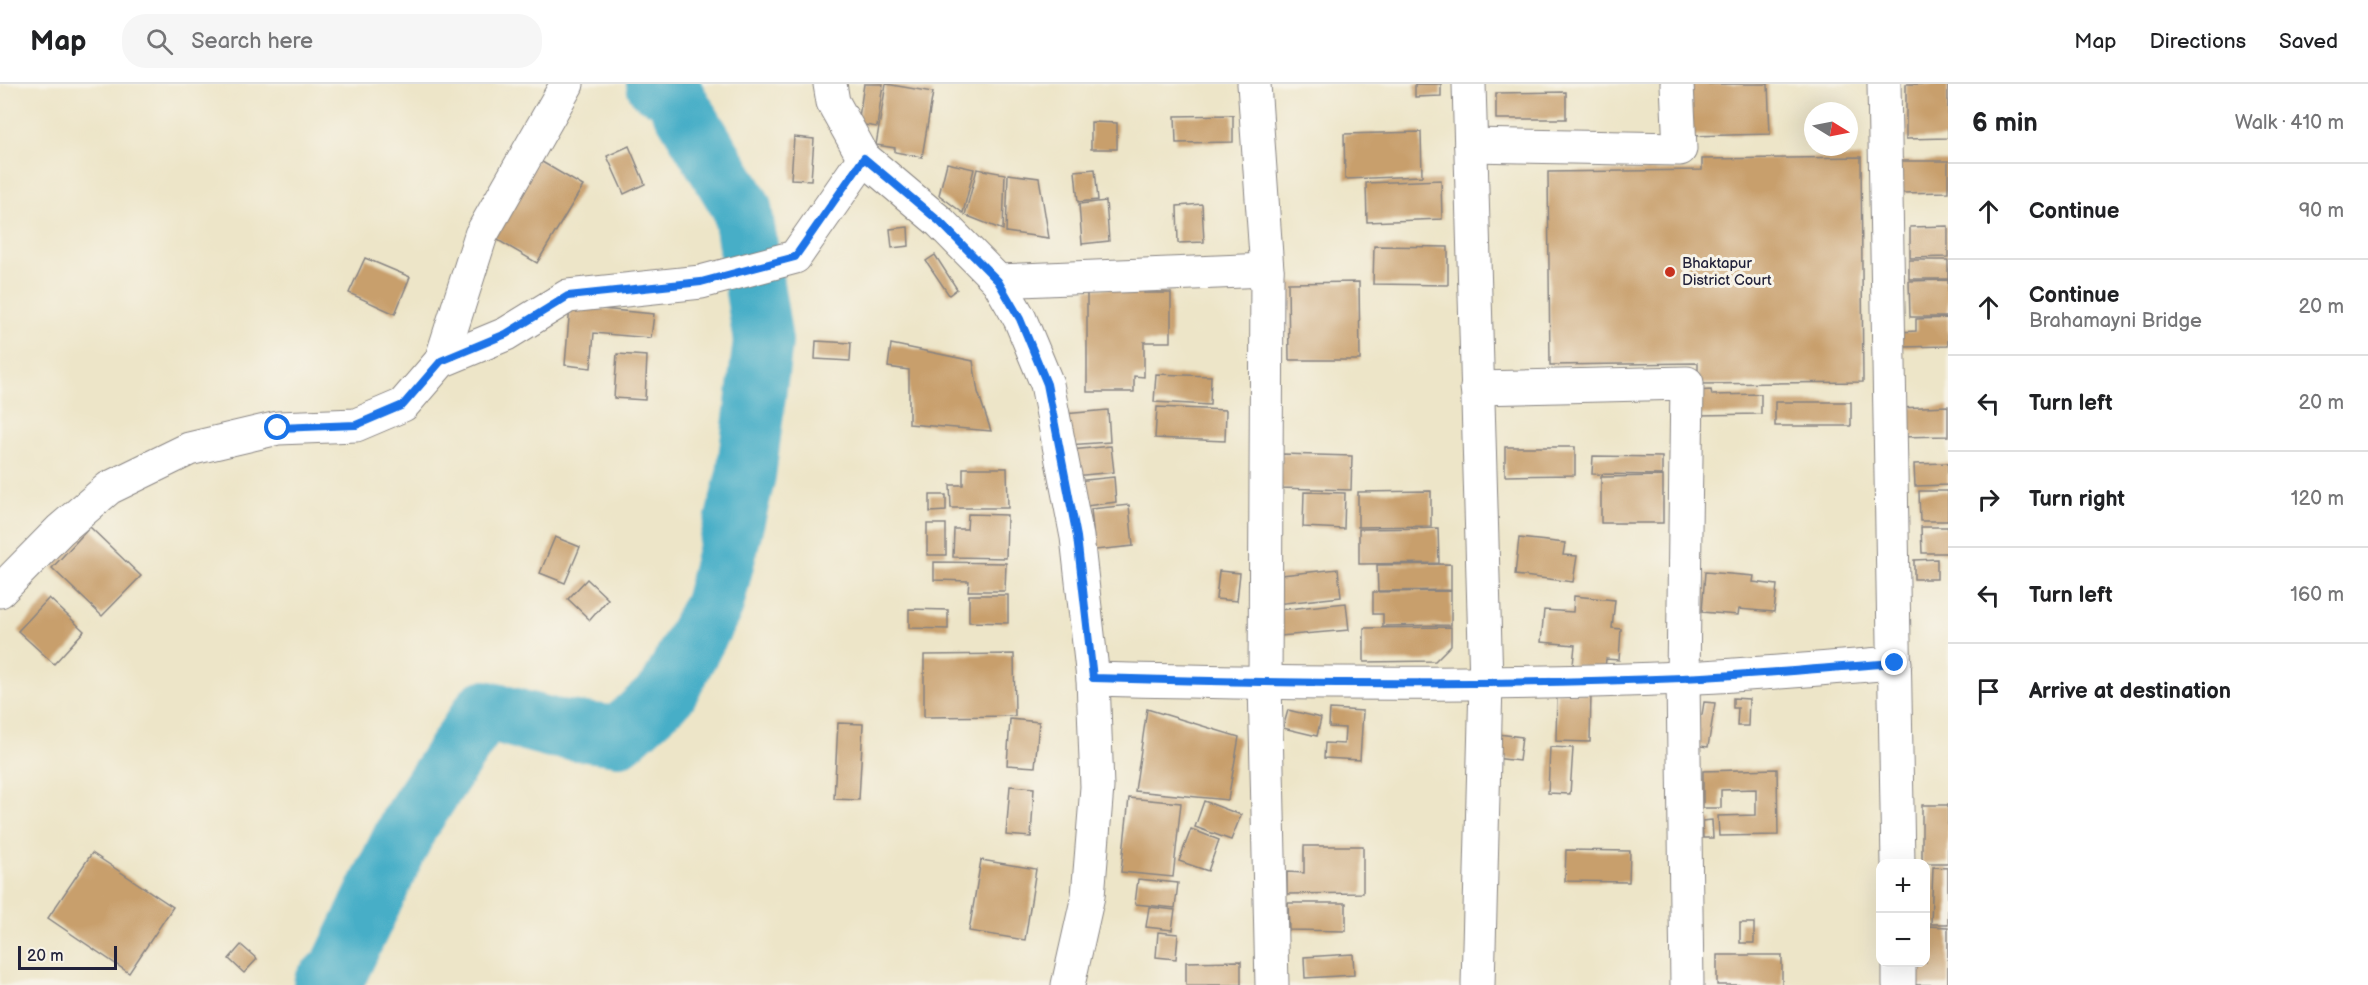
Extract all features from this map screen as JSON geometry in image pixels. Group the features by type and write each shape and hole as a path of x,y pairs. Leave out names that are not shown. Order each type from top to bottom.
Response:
{"street":[{"path":"0,591 60,530 109,488 189,449 278,428 356,425 403,405 441,361 481,235 567,84"},
{"path":"830,84 833,102 864,158 940,222 998,281 1020,319 1047,384 1077,537 1093,678 1097,787 1088,896 1068,985"},
{"path":"1254,84 1267,270 1265,683 1272,985"},
{"path":"1469,84 1486,683 1478,985"},
{"path":"1471,145 1680,149 1677,84"},
{"path":"1884,84 1898,859"},
{"path":"441,361 506,334 568,296 701,282 795,257 864,158"},
{"path":"998,281 1267,270"},
{"path":"1477,388 1687,383 1683,678 1687,985"},
{"path":"1093,678 1265,683 1486,683 1683,678 1895,663"},
{"path":"1899,967 1899,985"}],"building":[{"path":"864,84 883,84 877,127 858,124"},
{"path":"886,84 933,92 922,157 895,152 895,148 876,145"},
{"path":"1415,84 1441,84 1441,96 1415,97"},
{"path":"1688,84 1768,84 1770,134 1689,136"},
{"path":"1906,84 1948,84 1948,138 1906,139"},
{"path":"1566,92 1566,119 1496,119 1496,93"},
{"path":"1233,115 1233,142 1176,143 1175,116"},
{"path":"1091,122 1117,123 1117,149 1091,149"},
{"path":"1421,132 1422,176 1345,179 1344,134"},
{"path":"794,137 814,139 811,180 791,179"},
{"path":"629,146 645,184 624,194 607,156"},
{"path":"1861,157 1863,382 1698,384 1698,363 1550,365 1548,172 1702,170 1702,159"},
{"path":"537,159 583,186 537,263 491,236"},
{"path":"1900,161 1948,161 1948,192 1900,193"},
{"path":"947,163 974,169 963,213 939,195"},
{"path":"977,169 1005,174 1003,230 965,215"},
{"path":"1095,169 1098,200 1078,202 1075,171"},
{"path":"1008,174 1039,178 1049,238 1006,232"},
{"path":"1441,180 1442,219 1367,222 1366,183"},
{"path":"1106,201 1109,241 1082,244 1079,204"},
{"path":"1202,204 1204,242 1178,243 1177,206"},
{"path":"1948,226 1948,257 1910,258 1910,227"},
{"path":"908,227 909,246 892,248 890,229"},
{"path":"1374,246 1448,247 1448,285 1373,284"},
{"path":"935,255 957,289 949,295 926,261"},
{"path":"365,258 410,277 395,314 349,293"},
{"path":"1909,260 1948,260 1948,279 1909,279"},
{"path":"1948,280 1948,317 1910,317 1909,281"},
{"path":"1359,282 1360,360 1289,360 1288,283"},
{"path":"1144,288 1144,293 1171,293 1171,342 1144,342 1144,377 1134,376 1134,392 1087,392 1087,289"},
{"path":"570,306 654,314 651,338 594,333 591,368 565,365"},
{"path":"1948,318 1948,346 1900,347 1900,332 1916,331 1916,319"},
{"path":"816,341 851,343 850,361 815,359"},
{"path":"891,344 973,361 978,392 991,431 909,424 909,370 888,367"},
{"path":"617,354 647,356 645,400 614,398"},
{"path":"1156,374 1211,376 1210,405 1154,402"},
{"path":"1711,390 1712,395 1761,394 1761,414 1697,415 1696,391"},
{"path":"1775,402 1851,402 1851,426 1775,426"},
{"path":"1948,406 1948,436 1899,437 1898,408"},
{"path":"1157,407 1226,410 1225,441 1155,438"},
{"path":"1108,410 1110,442 1067,445 1064,414"},
{"path":"1111,446 1114,472 1074,476 1071,450"},
{"path":"1505,447 1575,447 1575,475 1505,476"},
{"path":"1281,454 1352,456 1351,490 1279,488"},
{"path":"1593,456 1662,457 1662,475 1592,474"},
{"path":"1948,463 1948,485 1915,486 1914,464"},
{"path":"963,468 1007,468 1008,508 951,508 950,485 963,485"},
{"path":"1663,476 1663,523 1601,523 1601,477"},
{"path":"1114,477 1116,502 1079,507 1076,481"},
{"path":"1431,491 1431,526 1358,527 1358,492"},
{"path":"1919,491 1948,491 1948,521 1920,521"},
{"path":"1304,492 1345,493 1344,529 1303,527"},
{"path":"930,495 946,495 946,511 930,512"},
{"path":"1129,505 1133,546 1095,550 1091,509"},
{"path":"968,514 1007,515 1006,558 953,557 954,529 967,529"},
{"path":"927,524 946,524 946,555 927,555"},
{"path":"90,527 141,576 102,616 52,568"},
{"path":"1921,527 1948,527 1948,553 1922,553"},
{"path":"1438,528 1439,563 1359,564 1359,529"},
{"path":"555,537 580,547 565,583 540,573"},
{"path":"1519,538 1565,543 1563,555 1577,556 1573,582 1515,575"},
{"path":"1937,559 1937,579 1914,579 1914,560"},
{"path":"934,562 1006,563 1005,591 968,591 969,581 934,580"},
{"path":"1451,564 1451,590 1378,591 1377,565"},
{"path":"1338,569 1341,597 1275,604 1272,576"},
{"path":"1219,571 1240,573 1237,601 1216,599"},
{"path":"1705,572 1754,576 1753,582 1777,585 1774,612 1739,609 1738,615 1702,612"},
{"path":"587,579 608,599 590,620 568,599"},
{"path":"1451,591 1451,625 1383,626 1383,614 1373,614 1373,592"},
{"path":"969,595 1008,595 1008,623 969,622"},
{"path":"1574,596 1615,600 1612,628 1621,629 1619,660 1606,659 1605,668 1573,665 1575,645 1541,642 1544,610 1573,612"},
{"path":"49,598 84,631 54,664 18,631"},
{"path":"1346,603 1349,630 1280,636 1278,610"},
{"path":"909,609 948,610 948,629 909,628"},
{"path":"1451,627 1451,645 1435,661 1364,662 1364,628"},
{"path":"1014,654 1015,716 924,717 924,655"},
{"path":"1557,692 1591,693 1590,742 1556,741"},
{"path":"1733,698 1749,699 1748,726 1737,726 1738,708 1733,708"},
{"path":"1704,702 1715,703 1708,747 1693,745 1696,715 1702,715"},
{"path":"1147,709 1239,737 1228,800 1135,791"},
{"path":"1330,709 1363,711 1360,760 1324,758 1325,743 1344,744 1345,728 1329,727"},
{"path":"1288,710 1321,718 1317,736 1283,728"},
{"path":"1010,719 1039,722 1035,767 1007,765"},
{"path":"838,723 863,724 859,800 834,799"},
{"path":"1498,734 1522,737 1519,761 1495,758"},
{"path":"1550,747 1573,748 1570,794 1548,793"},
{"path":"1777,769 1778,835 1719,836 1718,816 1756,815 1756,789 1721,790 1721,808 1703,808 1703,771"},
{"path":"1010,786 1034,788 1031,837 1006,835"},
{"path":"1129,798 1181,803 1173,877 1121,872"},
{"path":"1204,801 1241,815 1231,840 1195,827"},
{"path":"1922,805 1948,805 1948,863 1930,863 1930,859 1922,859"},
{"path":"1712,820 1713,838 1703,838 1702,821"},
{"path":"1191,829 1219,840 1208,871 1179,861"},
{"path":"1304,846 1363,846 1363,893 1287,894 1287,872 1304,873"},
{"path":"1566,850 1630,851 1629,882 1565,881"},
{"path":"92,853 173,907 129,973 48,918"},
{"path":"981,860 1036,869 1025,940 969,931"},
{"path":"1933,867 1948,868 1948,924 1931,924"},
{"path":"1138,879 1178,883 1175,908 1135,904"},
{"path":"1288,903 1346,903 1346,931 1289,930"},
{"path":"1149,907 1175,910 1172,930 1146,927"},
{"path":"1740,923 1754,923 1754,943 1740,943"},
{"path":"1930,926 1948,927 1948,985 1912,985 1913,967 1930,967"},
{"path":"1158,932 1178,934 1176,959 1156,957"},
{"path":"241,945 257,959 244,973 229,959"},
{"path":"1353,954 1354,975 1305,978 1304,957"},
{"path":"1717,955 1782,955 1782,985 1717,985"},
{"path":"1241,961 1241,985 1186,985 1186,962"}],"waterway":[{"path":"323,985 340,968 409,824 484,710 552,728 619,736 667,693 714,604 746,475 763,341 742,208 672,92 656,84"}],"place":[{"name":"Bhaktapur District Court","path":"1670,272"}],"route":[{"path":"278,428 356,425 403,405 441,361 506,334 568,296 701,282 795,257 864,158 940,222 998,281 1020,319 1047,384 1077,537 1093,678 1265,683 1486,683 1683,678 1895,663"}]}
